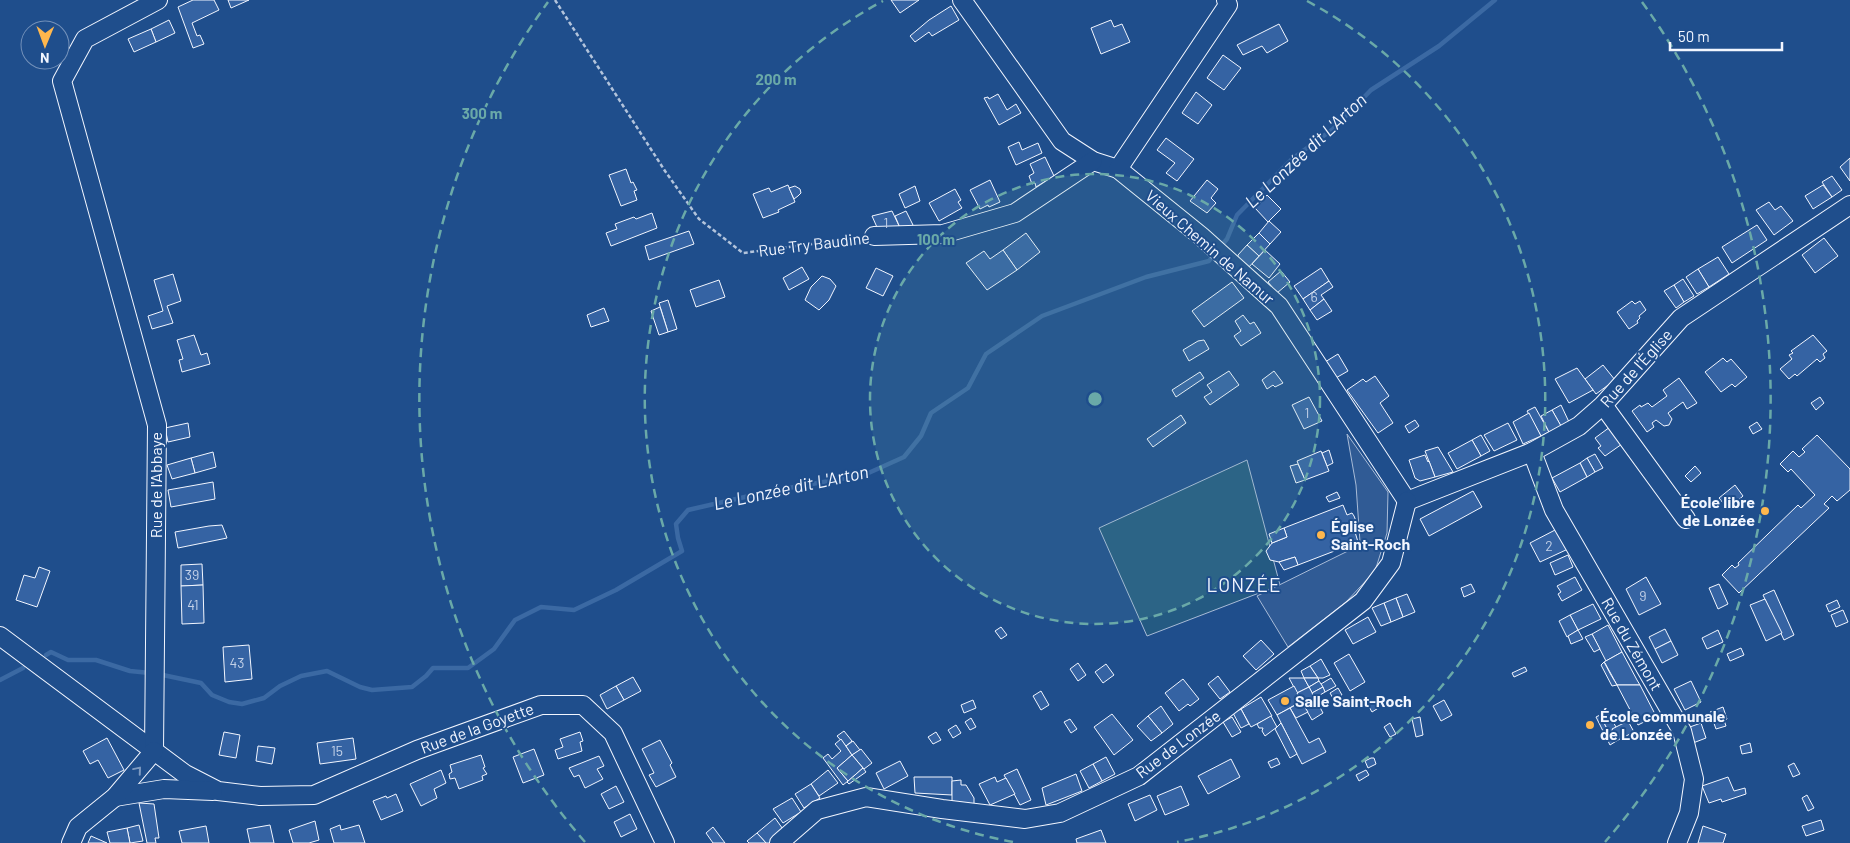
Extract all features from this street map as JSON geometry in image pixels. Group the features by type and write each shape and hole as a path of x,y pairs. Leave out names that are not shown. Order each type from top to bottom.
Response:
{"street":[{"name":"Rue de l'Abbaye","path":"154,750 157,425 62,81 85,39 158,0"},
{"path":"962,0 1062,141 1092,160 1118,169 1228,5 1226,0"},
{"name":"Rue Try Baudine","path":"874,236 944,234 1015,213 1092,160"},
{"name":"Vieux Chemin de Namur","path":"1118,169 1210,243 1279,306 1407,501"},
{"name":"Rue de l'Église","path":"1407,501 1532,452 1579,426 1603,405 1681,318 1850,205"},
{"path":"1603,405 1686,519"},
{"name":"Rue du Zémont","path":"1532,452 1554,510 1682,731 1694,779 1689,813 1678,843"},
{"name":"Rue de Lonzée","path":"779,843 817,810 866,796 942,809 1025,819 1060,813 1138,776 1363,601 1391,563 1407,501"},
{"path":"0,636 154,750"},
{"name":"Rue de la Goyette","path":"115,798 164,789 218,791 260,796 314,795 417,750 541,705 583,705 613,733 666,843"},
{"name":"Rue de la Goyette","path":"71,843 78,827 115,798 154,750 185,774 218,791"}],"path":[{"name":"Rue Try Baudine","path":"555,0 665,171 700,219 743,254 874,236"}],"shaded area":[{"path":"1347,434 1388,492 1387,533 1375,571 1346,602 1288,647 1257,596 1356,547 1360,542 1356,485"},
{"path":"1247,460 1280,585 1147,636 1099,528"}],"building":[{"path":"193,0 214,0 219,10 192,23 197,36 200,35 204,44 193,48 178,7"},
{"path":"228,0 249,0 231,8"},
{"path":"891,0 919,0 900,13"},
{"path":"951,6 959,20 932,36 929,32 915,42 910,36 929,20"},
{"path":"169,20 175,33 156,42 151,29"},
{"path":"1111,20 1114,27 1122,24 1130,42 1101,54 1091,28"},
{"path":"1279,24 1288,41 1267,53 1262,46 1243,55 1237,45"},
{"path":"151,29 156,42 134,52 128,39"},
{"path":"1223,55 1241,68 1224,90 1207,78"},
{"path":"1196,92 1212,105 1198,124 1182,113"},
{"path":"998,94 1007,110 1016,104 1021,113 999,125 984,98 988,97 989,99"},
{"path":"1166,138 1194,159 1177,181 1166,173 1175,163 1157,150"},
{"path":"1019,142 1022,150 1038,143 1042,153 1016,165 1008,147"},
{"path":"1045,157 1054,176 1036,187 1035,183 1032,184 1029,176 1034,173 1030,164"},
{"path":"1850,158 1850,181 1840,167"},
{"path":"626,169 631,183 633,182 637,190 634,191 637,200 621,206 609,175"},
{"path":"1832,176 1842,190 1832,197 1822,182"},
{"path":"990,180 1000,202 980,209 970,190"},
{"path":"1207,180 1218,189 1211,198 1216,203 1207,213 1190,201"},
{"path":"788,185 795,202 778,210 779,212 763,218 753,194 769,188 771,192"},
{"path":"1823,185 1832,197 1813,209 1805,196"},
{"path":"795,186 800,189 801,193 794,199 789,188"},
{"path":"915,186 920,201 905,208 899,194"},
{"path":"955,189 961,200 958,202 962,208 939,221 929,203"},
{"path":"1267,195 1281,209 1268,222 1255,208"},
{"path":"1769,202 1775,210 1781,206 1793,221 1774,235 1756,210"},
{"path":"892,211 901,230 880,234 872,216"},
{"path":"906,211 913,225 901,230 895,216"},
{"path":"652,213 657,228 611,246 606,233 617,229 615,224"},
{"path":"1269,221 1281,232 1270,244 1259,233"},
{"path":"1757,225 1767,240 1732,263 1722,247"},
{"path":"689,231 694,244 649,260 645,246"},
{"path":"1026,233 1040,252 1017,270 1003,250"},
{"path":"1259,233 1270,244 1259,256 1247,245"},
{"path":"1824,238 1838,256 1815,273 1802,255"},
{"path":"1247,245 1259,256 1248,268 1238,259 1238,255"},
{"path":"1003,250 1017,270 987,290 966,263 984,251 990,259"},
{"path":"1265,250 1280,264 1269,278 1252,264"},
{"path":"1718,257 1729,274 1709,287 1698,269"},
{"path":"802,267 809,279 789,290 783,278"},
{"path":"876,268 893,276 883,296 866,288"},
{"path":"1321,268 1329,281 1303,299 1294,286"},
{"path":"1698,269 1709,287 1697,294 1686,277"},
{"path":"1281,271 1290,282 1277,293 1268,282"},
{"path":"173,274 181,301 167,306 173,323 152,329 148,316 163,311 154,280"},
{"path":"822,276 830,279 836,286 829,300 819,310 805,300 811,287"},
{"path":"1683,279 1694,296 1684,302 1674,285"},
{"path":"719,280 725,297 696,307 690,290"},
{"path":"1329,281 1333,287 1321,295 1324,299 1310,310 1303,299"},
{"path":"1232,282 1244,298 1204,327 1192,311"},
{"path":"1674,285 1684,302 1676,308 1664,291"},
{"path":"1324,299 1332,311 1317,320 1310,310"},
{"path":"668,300 677,329 668,332 659,303"},
{"path":"1632,301 1635,304 1640,301 1646,310 1639,316 1638,323 1629,329 1617,312"},
{"path":"660,307 668,332 659,335 651,311"},
{"path":"604,308 609,321 591,327 587,315"},
{"path":"1243,315 1250,324 1254,322 1261,333 1241,346 1234,336 1241,331 1235,321"},
{"path":"194,335 201,355 207,353 210,364 182,372 179,360 183,359 177,340"},
{"path":"1813,335 1827,351 1823,354 1825,358 1820,362 1817,359 1797,376 1795,374 1789,379 1780,369 1792,359 1789,355 1793,353 1791,351"},
{"path":"1204,340 1209,349 1189,361 1183,350 1198,341"},
{"path":"1338,354 1348,371 1334,379 1325,362"},
{"path":"1723,358 1727,362 1731,359 1747,377 1735,387 1732,384 1721,392 1705,372"},
{"path":"1603,365 1615,380 1596,394 1585,379"},
{"path":"1577,368 1593,390 1569,403 1555,379"},
{"path":"1229,371 1239,385 1210,405 1204,397 1212,392 1207,385"},
{"path":"1274,371 1283,383 1275,387 1273,385 1267,389 1262,380"},
{"path":"1200,372 1204,378 1176,397 1172,390"},
{"path":"1375,376 1389,396 1380,403 1393,423 1378,433 1347,390 1363,379 1366,382"},
{"path":"1679,378 1697,403 1687,409 1683,402 1668,413 1672,419 1669,425 1664,426 1656,420 1652,423 1654,427 1647,432 1632,411 1640,405 1641,407 1648,403 1652,407 1667,396 1663,390"},
{"path":"1309,397 1322,421 1304,429 1292,405"},
{"path":"1820,397 1824,403 1816,410 1811,403"},
{"path":"1561,405 1569,422 1561,426 1552,410"},
{"path":"1535,407 1549,432 1541,436 1527,411"},
{"path":"1552,410 1561,426 1549,432 1541,416"},
{"path":"1529,413 1541,436 1523,444 1513,422"},
{"path":"1181,415 1186,423 1153,447 1147,439"},
{"path":"1415,420 1419,426 1409,433 1405,426"},
{"path":"1757,422 1762,429 1753,434 1749,427"},
{"path":"188,423 190,437 168,442 165,428"},
{"path":"1508,423 1517,440 1494,451 1484,435"},
{"path":"1610,427 1622,444 1605,456 1598,448 1601,446 1595,438"},
{"path":"1481,435 1490,451 1481,456 1472,440"},
{"path":"1817,435 1850,469 1850,490 1837,501 1832,496 1824,504 1829,508 1739,593 1722,575 1732,565 1735,568 1739,565 1738,563 1798,505 1801,508 1815,495 1791,469 1788,472 1780,464 1793,451 1799,457 1805,452 1802,449"},
{"path":"1472,440 1481,456 1457,469 1448,453"},
{"path":"1438,447 1453,472 1435,477 1425,451"},
{"path":"1329,450 1333,463 1327,466 1322,453"},
{"path":"1321,451 1329,471 1305,480 1297,461"},
{"path":"213,452 216,467 195,473 191,458"},
{"path":"1595,454 1603,468 1595,472 1587,458"},
{"path":"1425,455 1435,477 1420,481 1415,478 1409,460"},
{"path":"191,458 195,473 172,479 167,465"},
{"path":"1587,458 1595,472 1587,477 1580,463"},
{"path":"1580,463 1587,477 1560,492 1552,478"},
{"path":"1298,464 1305,480 1296,483 1290,466"},
{"path":"1695,466 1701,473 1691,482 1685,476"},
{"path":"213,482 215,499 171,507 168,490"},
{"path":"1735,485 1743,496 1728,509 1719,498"},
{"path":"1473,491 1482,507 1429,536 1420,519"},
{"path":"1337,492 1340,498 1329,502 1326,497"},
{"name":"Église Saint-Roch","path":"1343,505 1347,515 1352,513 1354,516 1358,526 1358,531 1355,532 1358,542 1298,565 1295,557 1279,562 1270,560 1266,551 1272,543 1287,537 1284,528"},
{"path":"222,525 227,538 178,548 175,532"},
{"path":"1284,528 1287,537 1272,543 1269,534"},
{"path":"1557,529 1568,549 1540,562 1530,543"},
{"path":"1568,555 1573,567 1555,575 1550,563"},
{"path":"1295,557 1298,565 1284,570 1279,562"},
{"path":"202,564 203,585 181,586 181,565"},
{"path":"39,567 50,571 37,607 16,600 24,575 35,578"},
{"path":"1575,577 1582,590 1562,601 1558,594 1561,592 1557,586"},
{"path":"1646,577 1661,604 1639,615 1626,589"},
{"path":"1471,584 1475,592 1464,597 1461,588"},
{"path":"1719,584 1728,604 1718,609 1709,588"},
{"path":"203,585 204,623 182,624 181,586"},
{"path":"1774,590 1794,635 1784,640 1763,595"},
{"path":"1407,594 1415,612 1403,617 1396,598"},
{"path":"1396,598 1403,617 1391,622 1384,603"},
{"path":"1765,599 1782,633 1766,641 1750,605"},
{"path":"1837,600 1840,607 1829,612 1826,605"},
{"path":"1384,603 1391,622 1381,626 1372,608"},
{"path":"1593,604 1601,619 1578,630 1570,615"},
{"path":"1843,610 1848,622 1836,627 1831,615"},
{"path":"1570,615 1578,630 1567,637 1559,621"},
{"path":"1368,617 1376,632 1353,644 1345,630"},
{"path":"1608,625 1622,652 1606,661 1592,634"},
{"path":"1001,627 1007,635 1001,639 995,631"},
{"path":"1665,629 1671,641 1655,649 1649,637"},
{"path":"1578,630 1583,639 1571,644 1568,636"},
{"path":"1718,630 1723,642 1707,649 1702,638"},
{"path":"1592,634 1600,649 1594,652 1585,637"},
{"path":"1261,640 1274,654 1256,670 1243,656"},
{"path":"1671,641 1678,655 1662,663 1655,649"},
{"path":"249,645 252,679 225,682 223,647"},
{"path":"1741,648 1744,655 1730,661 1727,654"},
{"path":"1622,652 1640,685 1617,685 1604,662"},
{"path":"1349,654 1365,682 1350,691 1334,663"},
{"path":"1321,659 1330,675 1318,678 1310,666"},
{"path":"1604,662 1617,685 1612,686 1601,665"},
{"path":"1078,663 1086,675 1078,681 1070,669"},
{"path":"1106,664 1114,675 1103,683 1095,672"},
{"path":"1310,666 1318,678 1304,678 1301,671"},
{"path":"1525,667 1527,671 1514,677 1512,673"},
{"path":"1218,676 1230,692 1220,699 1208,684"},
{"path":"633,677 641,691 624,700 616,686"},
{"path":"1289,678 1304,678 1309,687 1297,693"},
{"path":"1304,678 1318,678 1319,681 1309,687"},
{"path":"1331,678 1336,686 1325,692 1321,684"},
{"path":"1183,679 1199,699 1179,711 1165,693"},
{"path":"1319,681 1323,687 1312,693 1309,687"},
{"path":"1691,681 1701,702 1685,710 1674,689"},
{"path":"1617,685 1640,685 1656,716 1638,725"},
{"path":"616,686 624,700 607,709 600,695"},
{"name":"Salle Saint-Roch","path":"1294,686 1302,701 1277,715 1268,700"},
{"path":"1309,687 1315,698 1303,704 1297,693"},
{"path":"1323,687 1325,692 1315,698 1312,693"},
{"path":"1338,688 1342,695 1334,700 1330,693"},
{"path":"1041,691 1049,705 1041,710 1033,696"},
{"path":"1261,697 1272,716 1251,727 1241,709"},
{"path":"1315,698 1323,713 1312,720 1303,704"},
{"path":"973,700 976,708 964,713 961,705"},
{"path":"1376,700 1380,707 1372,712 1368,705"},
{"path":"1444,700 1452,715 1441,721 1433,706"},
{"path":"1301,702 1308,712 1296,718 1290,708"},
{"path":"1161,706 1173,724 1162,733 1148,716"},
{"path":"1723,707 1727,719 1724,720 1726,726 1716,729 1710,712"},
{"path":"1290,708 1309,743 1319,738 1326,752 1302,764 1277,715"},
{"path":"1241,709 1249,724 1241,728 1233,713"},
{"path":"1607,711 1616,727 1609,733 1600,715"},
{"path":"1112,714 1133,740 1114,755 1094,727"},
{"path":"1600,715 1609,733 1613,731 1618,740 1610,745 1596,717"},
{"path":"1148,716 1162,733 1151,741 1137,726"},
{"path":"1271,716 1277,727 1265,736 1262,731 1263,728 1259,728 1257,724"},
{"path":"1232,717 1241,732 1232,737 1223,722"},
{"path":"1420,717 1423,735 1416,737 1412,719"},
{"path":"971,718 976,727 970,730 965,722"},
{"path":"1070,719 1077,729 1071,733 1064,722"},
{"path":"1628,721 1634,732 1618,740 1612,729"},
{"path":"1281,723 1297,754 1290,758 1275,729"},
{"path":"1390,723 1396,734 1390,737 1384,727"},
{"path":"1701,723 1706,738 1693,743 1687,728"},
{"path":"956,725 961,733 953,738 948,730"},
{"path":"844,731 852,741 846,746 837,736"},
{"path":"224,732 240,735 236,758 219,755"},
{"path":"580,732 583,741 580,742 582,751 558,759 555,750 563,747 560,739"},
{"path":"936,732 941,740 933,744 928,737"},
{"path":"107,738 124,770 108,778 98,760 90,764 83,751"},
{"path":"353,738 356,759 320,764 317,743"},
{"path":"841,739 852,755 837,768 848,781 843,785 823,758 828,754 832,759 841,751 835,744"},
{"path":"660,740 672,763 670,765 676,777 656,787 649,775 654,773 642,749"},
{"path":"853,741 860,750 852,755 846,746"},
{"path":"1750,743 1752,752 1742,754 1740,746"},
{"path":"258,746 275,748 272,764 256,761"},
{"path":"534,749 544,775 523,783 513,757"},
{"path":"861,749 872,763 864,769 852,755"},
{"path":"481,755 485,767 483,768 487,774 482,776 483,780 459,789 455,778 450,779 449,774 452,772 450,765"},
{"path":"852,755 863,768 848,781 837,768"},
{"path":"599,756 604,766 597,769 603,779 585,788 579,775 574,777 569,768"},
{"path":"1106,757 1115,774 1102,781 1093,764"},
{"path":"1277,758 1280,764 1271,768 1268,762"},
{"path":"1374,758 1376,764 1368,768 1365,761"},
{"path":"1231,759 1240,777 1208,794 1198,776"},
{"path":"900,761 908,776 884,789 876,773"},
{"path":"1794,763 1800,774 1793,777 1788,766"},
{"path":"1093,764 1102,781 1089,788 1080,771"},
{"path":"863,768 866,772 849,784 847,782"},
{"path":"1017,769 1031,800 1020,805 1004,775"},
{"path":"441,770 446,783 434,789 437,798 421,806 410,784"},
{"path":"828,770 838,783 819,796 811,784"},
{"path":"1366,770 1369,775 1359,781 1356,775"},
{"path":"1076,774 1082,791 1046,805 1042,788"},
{"path":"914,777 952,777 952,795 915,793"},
{"path":"995,777 997,782 1006,778 1015,794 990,805 979,784"},
{"path":"1728,777 1734,791 1745,788 1746,794 1722,802 1721,799 1709,803 1702,786"},
{"path":"961,780 961,785 966,785 974,798 974,804 952,801 952,781"},
{"path":"811,784 820,798 804,808 795,794"},
{"path":"616,786 624,802 609,809 601,794"},
{"path":"1181,786 1189,805 1165,815 1157,796"},
{"path":"396,794 403,811 381,820 373,801"},
{"path":"1150,795 1157,810 1135,821 1128,804"},
{"path":"1807,795 1814,808 1808,811 1802,798"},
{"path":"792,798 801,812 783,823 773,809"},
{"path":"139,803 154,804 159,838 155,838 156,843 147,843"},
{"path":"630,814 637,829 621,837 614,822"},
{"path":"775,818 785,832 773,843 766,843 757,833"},
{"path":"1821,820 1824,830 1806,836 1802,826"},
{"path":"315,821 319,840 309,843 293,843 289,830"},
{"path":"139,825 143,841 130,843 127,828"},
{"path":"270,825 274,843 250,843 247,829"},
{"path":"340,825 341,830 359,825 365,843 334,843 330,829"},
{"path":"206,826 209,843 182,843 179,831"},
{"path":"1703,826 1726,834 1723,843 1698,843"},
{"path":"713,827 725,843 713,843 706,833"},
{"path":"127,828 130,843 110,843 107,832"},
{"path":"1101,830 1106,843 1077,843 1076,839"},
{"path":"757,833 766,843 749,843 747,841"},
{"path":"91,836 107,843 88,843"}],"waterway":[{"name":"Le Lonzée dit L'Arton","path":"1220,247 1227,239 1237,215 1292,159 1333,129 1371,90 1439,46 1495,0"},
{"name":"Le Lonzée dit L'Arton","path":"158,674 201,683 212,695 229,702 242,704 264,698 280,686 301,676 327,671 360,687 372,690 412,687 433,668 468,668 494,649 515,620 541,607 574,610 616,590 682,551 676,524 688,510 771,491 864,475 904,457 921,436 931,413 968,388 986,354 1042,316 1146,277 1209,261 1215,253"},
{"name":"Le Lonzée dit L'Arton","path":"46,655 51,652 68,660 96,660 130,671 150,673"},
{"name":"Le Lonzée dit L'Arton","path":"0,680 23,668"}],"place":[{"name":"École libre de Lonzée","path":"1765,511"},
{"name":"Église Saint-Roch","path":"1321,535"},
{"name":"Salle Saint-Roch","path":"1285,701"},
{"name":"École communale de Lonzée","path":"1590,725"}],"district":[{"name":"LONZÉE","path":"1244,585"}]}
